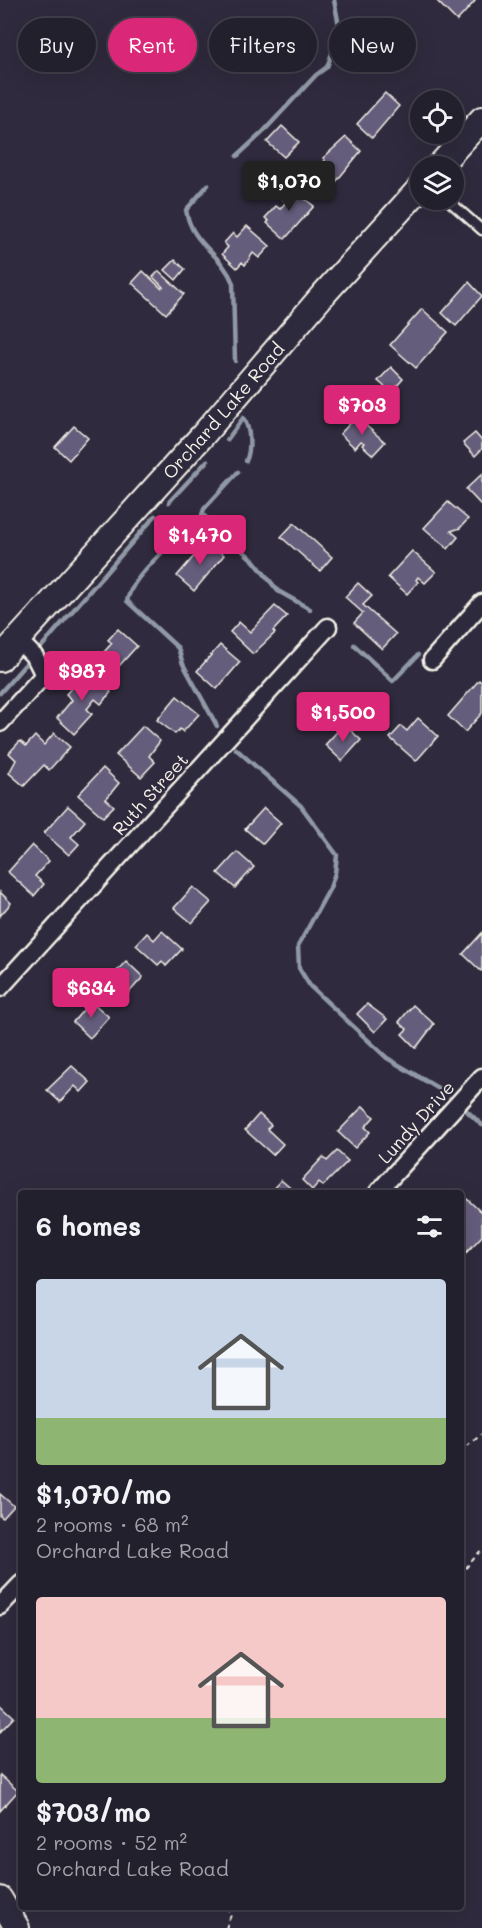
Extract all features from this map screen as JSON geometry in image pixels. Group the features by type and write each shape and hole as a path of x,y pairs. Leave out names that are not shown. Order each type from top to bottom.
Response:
{"main road":[{"path":"448,156 482,119"},
{"name":"Orchard Lake Road","path":"0,659 203,435 322,296 410,199"},
{"path":"0,1899 17,1928"}],"street":[{"path":"432,660 482,603"},
{"name":"Ruth Street","path":"0,988 328,627"},
{"path":"0,723 44,675 35,657 17,639"},
{"name":"Lundy Drive","path":"380,1190 482,1077"},
{"path":"0,1606 18,1587"}],"lane":[{"path":"459,210 482,230"}],"path":[{"path":"464,1449 482,1434"},
{"path":"464,1570 482,1549"},
{"path":"226,1928 231,1915 229,1910"}],"building":[{"path":"436,0 474,0 475,1 457,21"},
{"path":"385,93 399,106 372,138 357,124"},
{"path":"282,126 299,142 284,157 267,142"},
{"path":"346,137 361,151 331,188 314,173 325,160 323,158"},
{"path":"286,184 314,206 285,239 267,223 269,221 265,218 276,206 280,209 286,202 277,194"},
{"path":"247,226 270,246 259,258 253,253 245,265 242,262 237,268 222,254 228,247 224,243 233,233 237,237"},
{"path":"175,260 185,269 176,280 165,270"},
{"path":"143,271 161,288 163,287 153,277 159,271 184,294 166,314 132,283"},
{"path":"469,282 482,296 456,326 442,313"},
{"path":"422,309 448,332 416,368 390,345"},
{"path":"391,367 403,379 396,387 399,390 394,396 398,399 382,412 368,399 376,390 379,393 385,387 378,381"},
{"path":"356,417 385,442 373,455 362,445 364,443 361,441 355,448 340,434"},
{"path":"74,426 88,438 69,460 55,447"},
{"path":"475,433 482,441 482,449 475,456 463,443"},
{"path":"482,474 482,506 466,489"},
{"path":"448,502 468,519 460,528 451,531 458,537 448,549 424,528"},
{"path":"294,523 332,557 320,571 281,537"},
{"path":"207,541 224,555 194,591 177,576"},
{"path":"412,551 436,572 425,583 418,577 416,580 418,582 407,594 388,577"},
{"path":"358,583 372,596 363,605 396,634 382,649 354,623 363,613 345,597"},
{"path":"275,606 287,616 273,631 275,633 253,654 230,632 239,622 250,632"},
{"path":"118,629 137,646 119,666 104,652 112,643 108,640"},
{"path":"220,645 240,662 217,689 197,671"},
{"path":"84,674 95,683 97,680 111,692 101,704 95,699 87,709 92,714 74,734 57,718 72,700 66,694"},
{"path":"479,680 482,683 482,713 465,732 448,716"},
{"path":"177,696 199,714 183,732 180,729 175,734 157,720"},
{"path":"418,718 438,736 416,761 390,738 401,726 407,731"},
{"path":"344,724 361,740 342,761 325,745"},
{"path":"143,726 160,741 149,756 155,762 141,777 116,755"},
{"path":"54,733 70,747 49,770 44,765 24,786 9,773 16,760 9,753 20,741 26,746 35,736 44,745"},
{"path":"103,768 119,783 106,799 114,806 103,817 78,795"},
{"path":"68,806 85,821 71,837 79,844 69,855 44,833"},
{"path":"264,808 281,823 263,844 245,829"},
{"path":"32,845 49,861 35,876 44,884 34,896 8,872"},
{"path":"237,852 254,867 235,888 218,873"},
{"path":"193,887 211,902 192,923 174,908"},
{"path":"0,892 11,903 0,916"},
{"path":"162,931 182,949 166,966 162,961 158,965 136,945 147,933 154,940"},
{"path":"482,933 482,970 481,971 463,954"},
{"path":"126,961 143,977 124,998 107,982"},
{"path":"91,1001 109,1017 90,1038 73,1022"},
{"path":"367,1004 387,1019 375,1032 357,1014"},
{"path":"413,1005 434,1024 416,1048 402,1034 407,1029 399,1022"},
{"path":"72,1066 90,1082 81,1092 75,1086 60,1102 47,1090"},
{"path":"363,1106 374,1117 365,1127 370,1132 355,1148 338,1132"},
{"path":"259,1114 271,1125 267,1129 283,1144 273,1155 245,1130"},
{"path":"337,1151 348,1161 323,1186 319,1182 312,1190 302,1180 323,1157 327,1161"},
{"path":"281,1180 293,1190 272,1190"},
{"path":"467,1199 482,1213 482,1236 465,1254 464,1253 464,1202"},
{"path":"0,1494 14,1506 3,1518 0,1516"},
{"path":"0,1704 14,1717 0,1732"},
{"path":"0,1775 18,1791 0,1811"}],"waterway":[{"path":"237,156 262,133 316,75 327,67 340,31 334,0"},
{"path":"208,185 186,210 194,232 228,272 233,283 235,361"},
{"path":"227,440 243,418 248,427 249,439 246,461"},
{"path":"169,502 207,461"},
{"path":"192,525 201,518 204,509 238,472"},
{"path":"203,515 254,561 278,591 310,609"},
{"path":"36,653 155,516"},
{"path":"176,536 141,575 127,601 178,648 183,664 217,726"},
{"path":"354,645 393,681 418,655"},
{"path":"0,693 30,659"},
{"path":"236,749 301,806 337,855 330,888 298,946 299,968 310,986 387,1058 446,1093"},
{"path":"467,1111 482,1125"}]}
